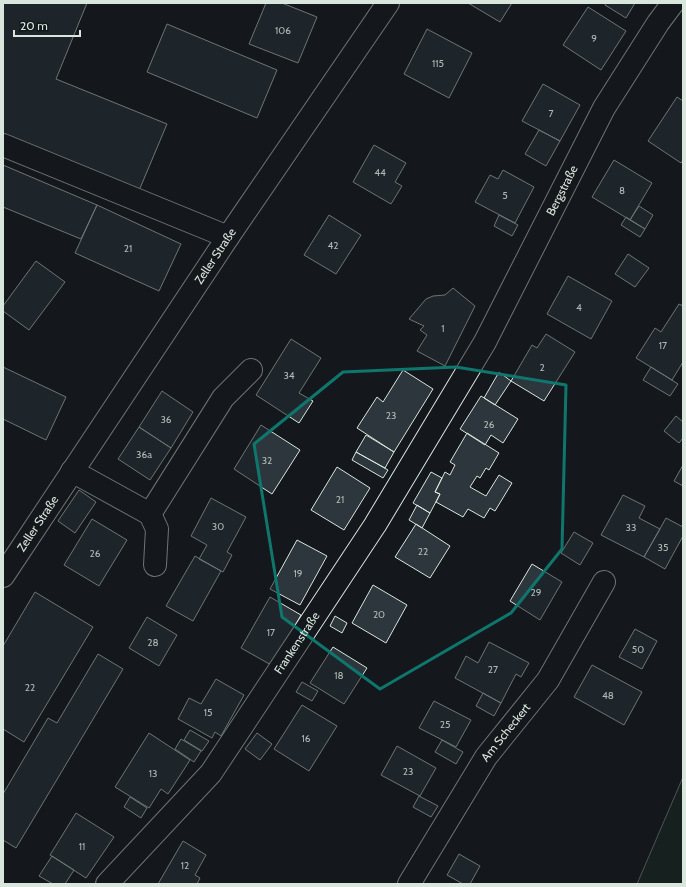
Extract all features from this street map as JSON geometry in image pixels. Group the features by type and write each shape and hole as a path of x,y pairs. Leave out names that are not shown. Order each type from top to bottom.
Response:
{"street":[{"name":"Zeller Straße","path":"3,576 228,237 388,3"},
{"name":"Bergstraße","path":"460,383 485,342 604,108 658,23 673,3"},
{"path":"3,145 228,237"},
{"path":"150,514 222,398 251,370"},
{"name":"Frankenstraße","path":"107,884 211,773 375,525 460,383"},
{"path":"72,471 150,514 157,529 155,565"},
{"name":"Am Scheckert","path":"409,884 486,757 548,680 604,582"}],"highlighted area":[{"path":"456,367 566,385 562,549 511,613 380,689 282,617 254,444 343,372"}],"green space":[{"path":"683,777 683,884 637,884"}],"building":[{"path":"3,3 87,3 56,79 167,124 138,193 3,137"},
{"path":"266,3 282,3 317,17 298,63 249,44"},
{"path":"468,3 512,3 500,22"},
{"path":"606,3 635,3 626,18 605,5"},
{"path":"588,7 626,31 601,70 563,45"},
{"path":"167,24 277,70 257,118 147,72"},
{"path":"427,29 472,53 449,98 404,74"},
{"path":"543,84 580,105 560,141 522,121"},
{"path":"677,97 683,101 683,160 681,163 648,141"},
{"path":"539,130 560,141 546,166 525,154"},
{"path":"374,145 406,163 395,182 402,186 391,204 353,182"},
{"path":"614,160 652,183 630,220 592,197"},
{"path":"3,165 97,205 81,239 3,207"},
{"path":"503,170 534,187 515,223 475,202 490,175 498,179"},
{"path":"97,205 181,244 159,291 75,253"},
{"path":"639,206 653,215 645,229 630,220"},
{"path":"329,215 361,235 336,274 304,255"},
{"path":"499,215 518,225 512,236 494,226"},
{"path":"626,217 645,229 640,237 621,225"},
{"path":"628,254 649,268 635,287 615,274"},
{"path":"36,261 65,282 29,330 3,311 3,306"},
{"path":"568,276 612,301 591,339 547,314"},
{"path":"453,288 475,306 445,366 417,351 427,335 420,330 424,326 409,319 426,299 433,296 445,295"},
{"path":"679,304 683,306 683,362 672,380 636,358 655,328 661,332"},
{"path":"546,334 575,352 544,401 511,381 532,345 537,348"},
{"path":"291,339 321,358 299,393 313,401 299,423 256,395"},
{"path":"3,367 66,397 46,440 3,419"},
{"path":"651,367 678,384 670,396 643,380"},
{"path":"403,370 433,389 394,452 357,428 377,397 383,402"},
{"path":"499,372 511,381 495,405 484,398"},
{"path":"162,391 193,412 171,448 139,427"},
{"path":"481,396 518,419 503,443 491,435 485,445 460,429"},
{"path":"676,416 683,422 683,438 679,443 664,431"},
{"path":"261,425 300,450 272,494 234,469"},
{"path":"139,427 171,448 150,480 118,459"},
{"path":"467,433 499,453 489,470 486,468 480,478 477,476 470,487 486,496 499,475 512,483 495,511 490,508 484,518 468,509 463,517 436,502 440,494 435,492 445,472 450,475 455,465 450,462"},
{"path":"366,435 394,452 385,468 356,452"},
{"path":"356,452 388,470 383,478 352,460"},
{"path":"683,465 683,486 674,481"},
{"path":"337,467 370,488 344,530 311,510"},
{"path":"431,472 442,478 435,492 440,494 430,513 413,503"},
{"path":"79,490 96,502 75,533 58,521"},
{"path":"623,495 645,506 639,518 660,529 644,557 601,535"},
{"path":"211,498 246,517 227,552 232,555 223,572 199,559 207,545 191,536"},
{"path":"417,505 430,513 422,528 409,520"},
{"path":"666,518 683,527 683,536 665,569 644,557"},
{"path":"92,519 127,540 99,586 64,565"},
{"path":"416,524 450,546 430,578 395,557"},
{"path":"574,532 593,543 580,565 561,553"},
{"path":"297,540 327,556 300,605 270,589"},
{"path":"195,556 221,571 193,621 166,606"},
{"path":"532,564 562,582 540,620 510,601"},
{"path":"373,585 407,605 386,643 352,623"},
{"path":"35,592 93,627 24,742 3,729 3,646"},
{"path":"270,597 301,615 273,666 241,648"},
{"path":"335,616 347,623 342,633 330,626"},
{"path":"147,617 177,635 159,666 129,648"},
{"path":"635,629 657,641 642,669 619,657"},
{"path":"489,642 529,663 521,677 516,674 501,703 455,678 466,656 478,663"},
{"path":"333,647 367,668 344,704 310,683"},
{"path":"98,654 123,669 16,848 3,840 3,794 48,718 57,723"},
{"path":"592,665 642,692 624,725 574,697"},
{"path":"216,679 244,695 221,736 215,732 212,738 178,719 189,698 201,704"},
{"path":"302,682 318,691 312,701 296,692"},
{"path":"483,693 501,703 494,716 476,706"},
{"path":"434,701 471,720 456,747 419,728"},
{"path":"302,705 337,726 309,771 274,749"},
{"path":"190,730 209,741 202,751 184,740"},
{"path":"149,733 190,760 168,794 161,789 149,808 115,787"},
{"path":"257,733 272,744 260,760 245,749"},
{"path":"181,739 201,751 194,762 175,749"},
{"path":"442,740 463,752 456,764 435,752"},
{"path":"397,746 436,768 420,796 381,775"},
{"path":"419,796 438,806 431,817 413,807"},
{"path":"130,797 147,808 141,818 124,807"},
{"path":"76,813 114,837 86,878 50,855"},
{"path":"183,841 206,855 195,875 200,878 197,884 158,884"},
{"path":"459,854 480,866 470,884 463,884 447,875"},
{"path":"52,856 74,870 65,884 53,884 39,876"}]}
